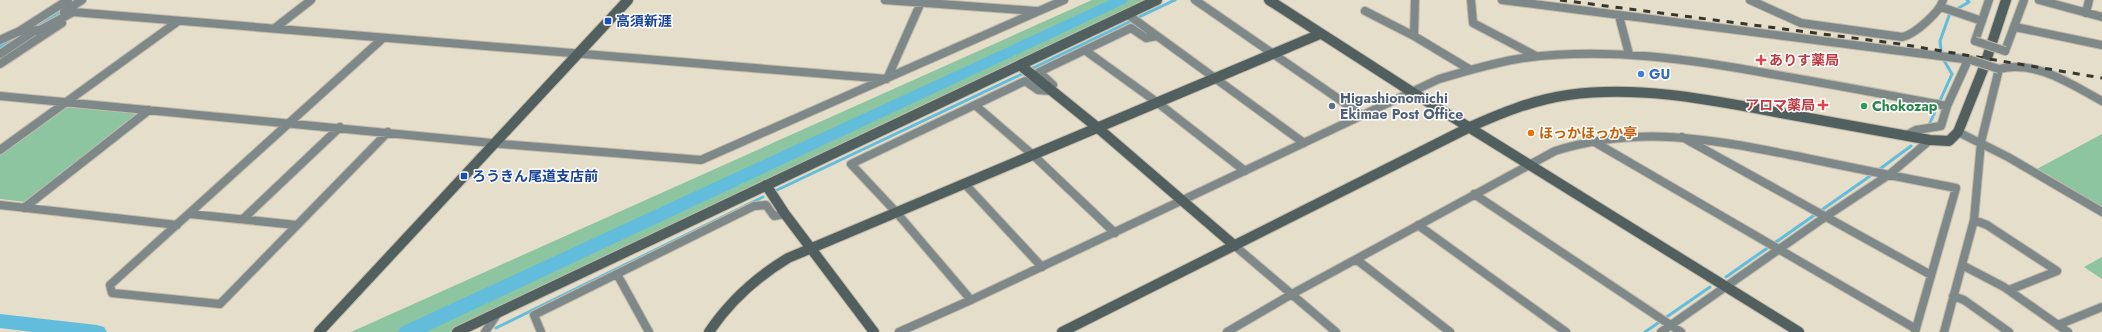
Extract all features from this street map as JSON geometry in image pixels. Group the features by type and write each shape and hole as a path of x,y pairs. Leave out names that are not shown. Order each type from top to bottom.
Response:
{"street":[{"path":"0,43 23,30 68,0"},
{"path":"0,54 34,30 82,0"},
{"path":"0,64 76,12 86,0"},
{"path":"275,28 311,0"},
{"path":"319,332 628,0"},
{"path":"885,0 921,1 1038,12"},
{"path":"0,96 67,101 494,143 701,160 1064,0"},
{"path":"457,332 1157,0"},
{"path":"1194,0 1362,115"},
{"path":"1268,0 1412,92 1799,332"},
{"path":"1414,36 1415,0"},
{"path":"1471,0 1473,22 1536,56"},
{"path":"1502,0 1941,56 1970,60 1999,68 2009,65 2016,65 2046,72 2102,101"},
{"path":"1750,0 1801,23 1902,37 1910,36 1942,3 1950,10 1982,21"},
{"path":"1989,0 1975,42 2005,51 2024,0"},
{"path":"1062,332 1470,127 1509,110 1546,99 1569,95 1616,91 1662,93 1705,98 1905,136 1949,141 1958,132 1984,67 2006,0"},
{"path":"2039,0 2102,17"},
{"path":"2086,13 2089,0"},
{"path":"887,79 921,1"},
{"path":"1365,11 1414,36 1469,69"},
{"path":"0,40 23,30 34,30 76,12 177,22 275,28 382,39 887,79"},
{"path":"1127,14 1304,143"},
{"path":"1619,16 1629,54"},
{"path":"0,150 177,22"},
{"path":"2015,27 2102,45"},
{"path":"1050,91 1053,85 1039,72 1086,51 1131,28 1146,38 1157,36"},
{"path":"709,332 721,313 744,287 766,271 811,247 1320,34"},
{"path":"382,39 110,285 112,293 220,304 388,132"},
{"path":"1086,51 1158,103 1245,171"},
{"path":"899,332 1042,267 1439,79 1469,69 1536,56 1593,53 1652,55 1711,63 1944,105"},
{"path":"1905,136 1916,130 1941,126 1944,105 1970,60"},
{"path":"1020,65 1050,91 1098,128 1181,201 1336,332"},
{"path":"1947,331 1953,296 1974,220 1981,142 1999,68"},
{"path":"971,300 896,212 851,164 1025,81 1038,90 1050,91"},
{"path":"975,105 1033,155 1114,233"},
{"path":"24,208 149,110"},
{"path":"243,219 340,127"},
{"path":"1958,132 1981,142 2102,212"},
{"path":"1227,332 1292,294 1555,151 1591,140 1633,135 1679,136 1718,141 1956,188 1916,331 1591,140"},
{"path":"1679,136 1931,274"},
{"path":"1661,332 1669,324 1726,286 1773,247 1821,214 1886,173 1930,140"},
{"path":"964,183 1042,267"},
{"path":"766,185 785,214 874,332"},
{"path":"1474,194 1680,332"},
{"path":"0,205 177,225"},
{"path":"541,332 534,315 754,206 766,205 774,216 785,214"},
{"path":"190,214 296,225"},
{"path":"1974,220 1987,225 2057,271 2008,290"},
{"path":"1418,226 1566,332"},
{"path":"1357,260 1450,332"},
{"path":"1962,265 2008,290 2068,332"},
{"path":"617,274 649,332"},
{"path":"1953,296 1964,300 2009,332"},
{"path":"2058,325 2102,307"},
{"path":"485,332 498,313"}],"green space":[{"path":"1092,0 1146,0 450,332 351,332"},
{"path":"68,105 141,112 26,202 0,199 0,154"},
{"path":"2102,134 2102,210 2035,170"},
{"path":"2102,257 2102,279 2084,267"}],"waterway":[{"path":"0,47 73,0"},
{"path":"408,332 1121,0"},
{"path":"1137,18 1175,0"},
{"path":"1929,125 1952,74 1939,52 1941,50 1940,41 1950,13 1969,2 1967,0"},
{"path":"1033,68 1129,22"},
{"path":"775,191 1022,74"},
{"path":"1877,171 1911,146"},
{"path":"1726,277 1873,174"},
{"path":"496,328 763,197"},
{"path":"1645,332 1710,287"},
{"path":"0,321 97,332"}],"railway":[{"path":"1560,0 1900,44 2102,78"}],"place":[{"name":"高須新涯","path":"608,21"},
{"name":"ありす薬局","path":"1761,60"},
{"name":"GU","path":"1641,74"},
{"name":"アロマ薬局","path":"1823,105"},
{"name":"Higashionomichi Ekimae Post Office","path":"1332,106"},
{"name":"Chokozap","path":"1864,106"},
{"name":"ほっかほっか亭","path":"1531,133"},
{"name":"ろうきん尾道支店前","path":"464,176"}]}
